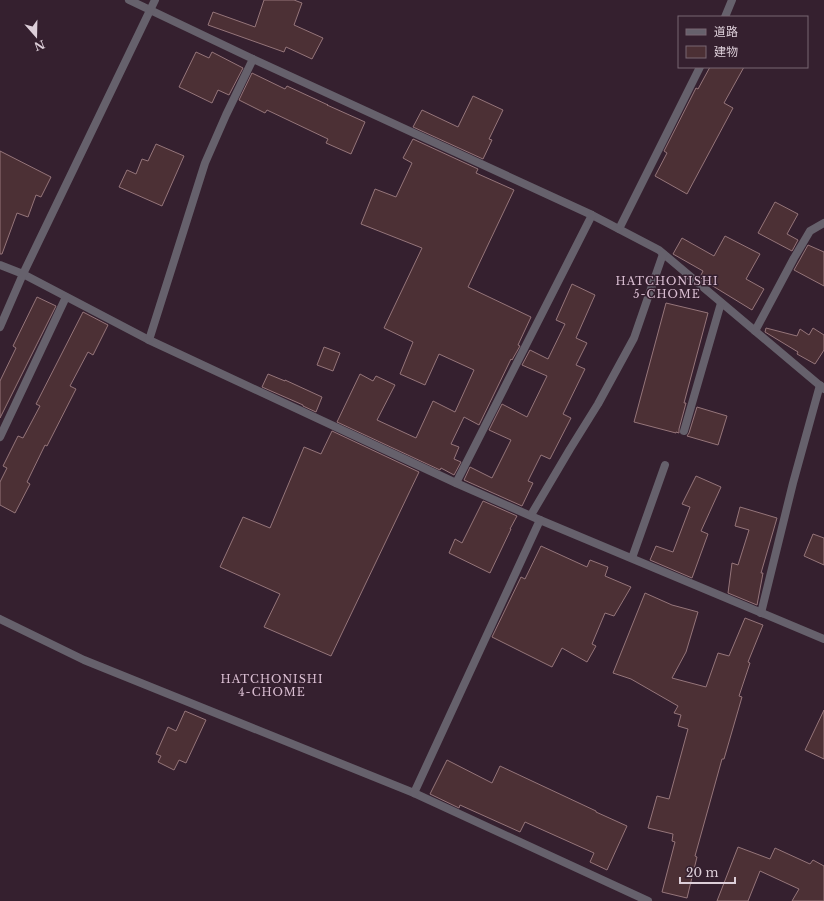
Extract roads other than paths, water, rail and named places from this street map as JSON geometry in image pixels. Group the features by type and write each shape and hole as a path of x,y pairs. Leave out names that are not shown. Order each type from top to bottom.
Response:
{"street":[{"path":"129,0 253,59 592,215 659,250 822,387 793,483 761,613"},
{"path":"0,327 23,274 155,0"},
{"path":"725,16 732,0"},
{"path":"149,340 205,163 253,59"},
{"path":"619,229 700,68"},
{"path":"456,483 592,215"},
{"path":"755,331 810,231 824,223"},
{"path":"531,515 598,404 634,338 663,254"},
{"path":"0,265 23,274 149,340 456,483 540,520 824,639"},
{"path":"0,437 66,297"},
{"path":"684,431 721,303"},
{"path":"632,558 665,465"},
{"path":"414,793 540,520"},
{"path":"0,619 84,660 414,793 648,901"}],"district":[{"name":"HATCHONISHI 5-CHOME","path":"667,287"},
{"name":"HATCHONISHI 4-CHOME","path":"272,685"}]}
